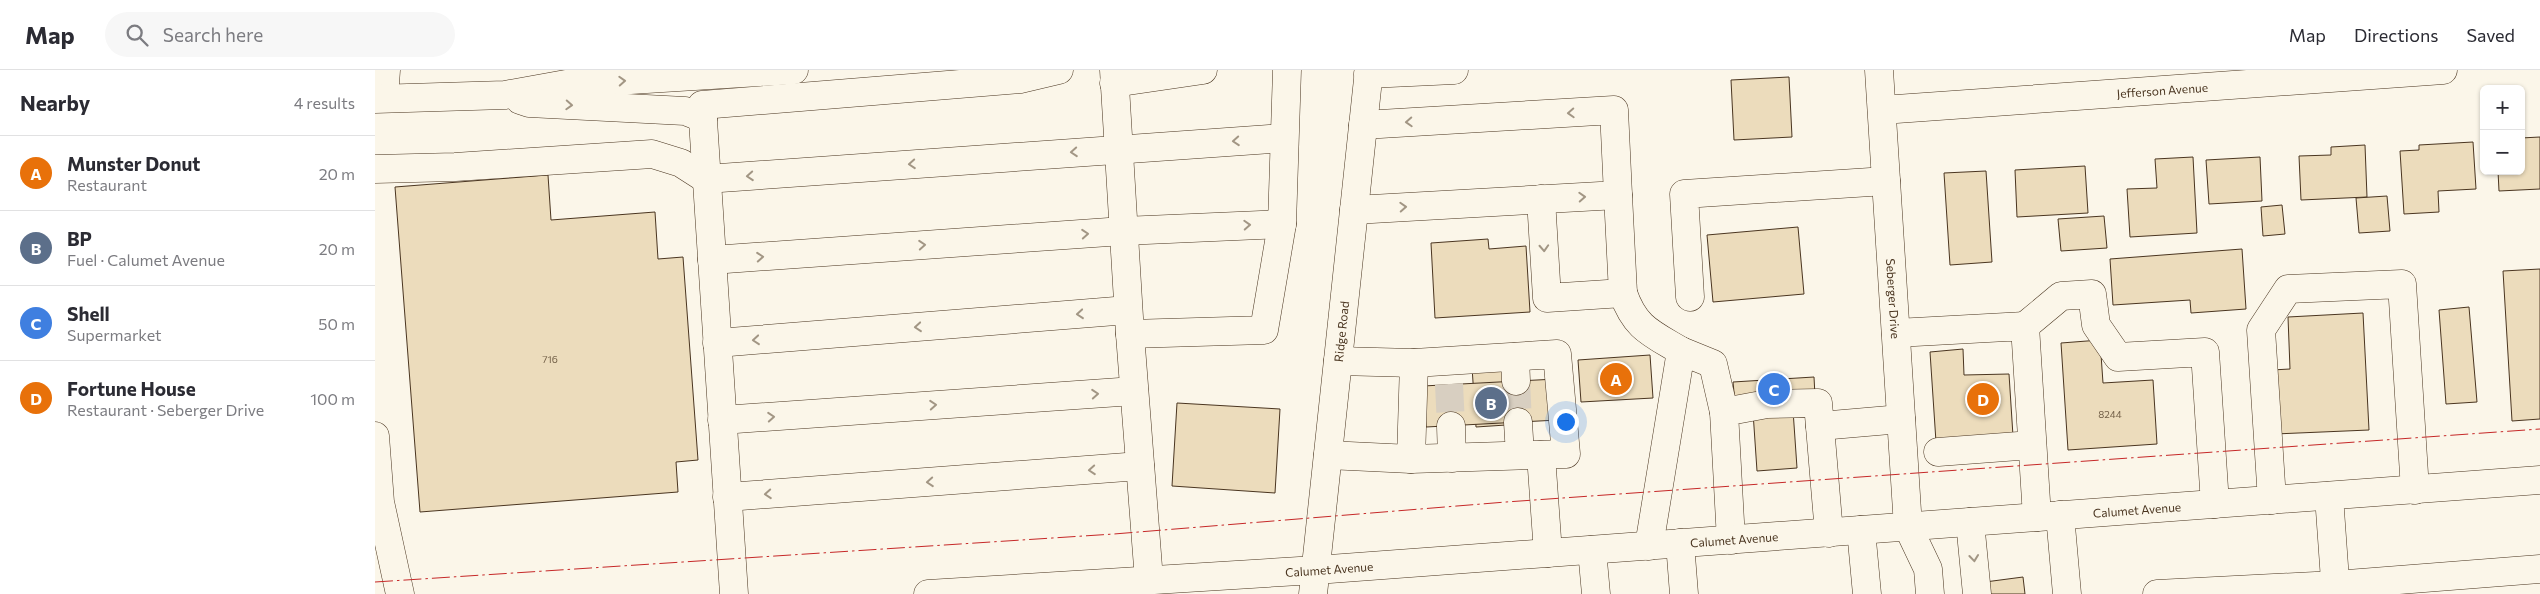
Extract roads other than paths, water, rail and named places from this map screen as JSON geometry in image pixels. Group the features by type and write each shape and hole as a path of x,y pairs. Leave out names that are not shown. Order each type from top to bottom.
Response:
{"main road":[{"path":"380,99 386,70"},
{"path":"380,99 405,83 599,70"},
{"path":"380,99 505,95 566,84 794,70"},
{"path":"734,594 702,104 1021,79 1059,70"},
{"path":"1149,580 1129,322 1114,76 1203,70"},
{"path":"717,343 1129,322 1264,330 1282,224 1287,70"},
{"path":"1368,72 1454,70"},
{"name":"Seberger Drive","path":"1879,70 1908,527"},
{"name":"Jefferson Avenue","path":"1882,110 2443,70"},
{"name":"Ridge Road","path":"1315,582 1368,72"},
{"path":"505,95 529,104 685,111 703,118"},
{"path":"1363,125 1613,110 1623,293 1630,313 1648,332 1681,351 1713,364 1724,412 1731,540"},
{"path":"375,169 455,167 651,154 681,163 707,179 1285,138"},
{"path":"1690,297 1684,194 1886,181"},
{"path":"1354,210 1618,195"},
{"path":"1541,199 1547,298 1623,293"},
{"path":"712,260 1123,231 1282,224"},
{"path":"2272,500 2261,330 2288,290 2402,284 2415,490"},
{"path":"1895,333 2025,326 2061,296 2092,294 2095,325 2119,357 2205,352 2215,504"},
{"path":"2025,326 2032,445 2067,594"},
{"path":"1649,546 1681,351"},
{"path":"1328,455 1411,459 1567,454 1557,354 1515,369 1448,373 1414,363 1338,361"},
{"path":"1411,459 1414,363"},
{"path":"722,420 1134,391"},
{"path":"1724,412 1767,404 1818,403 1829,533"},
{"path":"1820,426 1901,419"},
{"path":"1518,422 1531,455 1547,554"},
{"path":"1451,426 1452,458"},
{"path":"375,436 380,502 400,594"},
{"path":"1938,452 2032,445"},
{"path":"727,497 1140,466"},
{"name":"Calumet Avenue","path":"928,594 987,592 1149,580 1315,582 1593,550 2540,480"},
{"path":"2329,496 2336,590"},
{"path":"1971,522 1977,594"},
{"path":"1908,527 1928,569 1930,594"},
{"path":"1861,530 1867,594"},
{"path":"1680,544 1684,594"},
{"path":"1593,550 1596,594"},
{"path":"2157,594 2336,590 2540,569"}],"tunnel":[{"path":"1516,381 1518,422"},
{"path":"1449,384 1451,426"}],"place":[{"name":"Munster Donut","path":"1616,379"},
{"name":"Shell","path":"1774,389"},
{"name":"Fortune House","path":"1983,399"},
{"name":"BP","path":"1491,403"}]}
